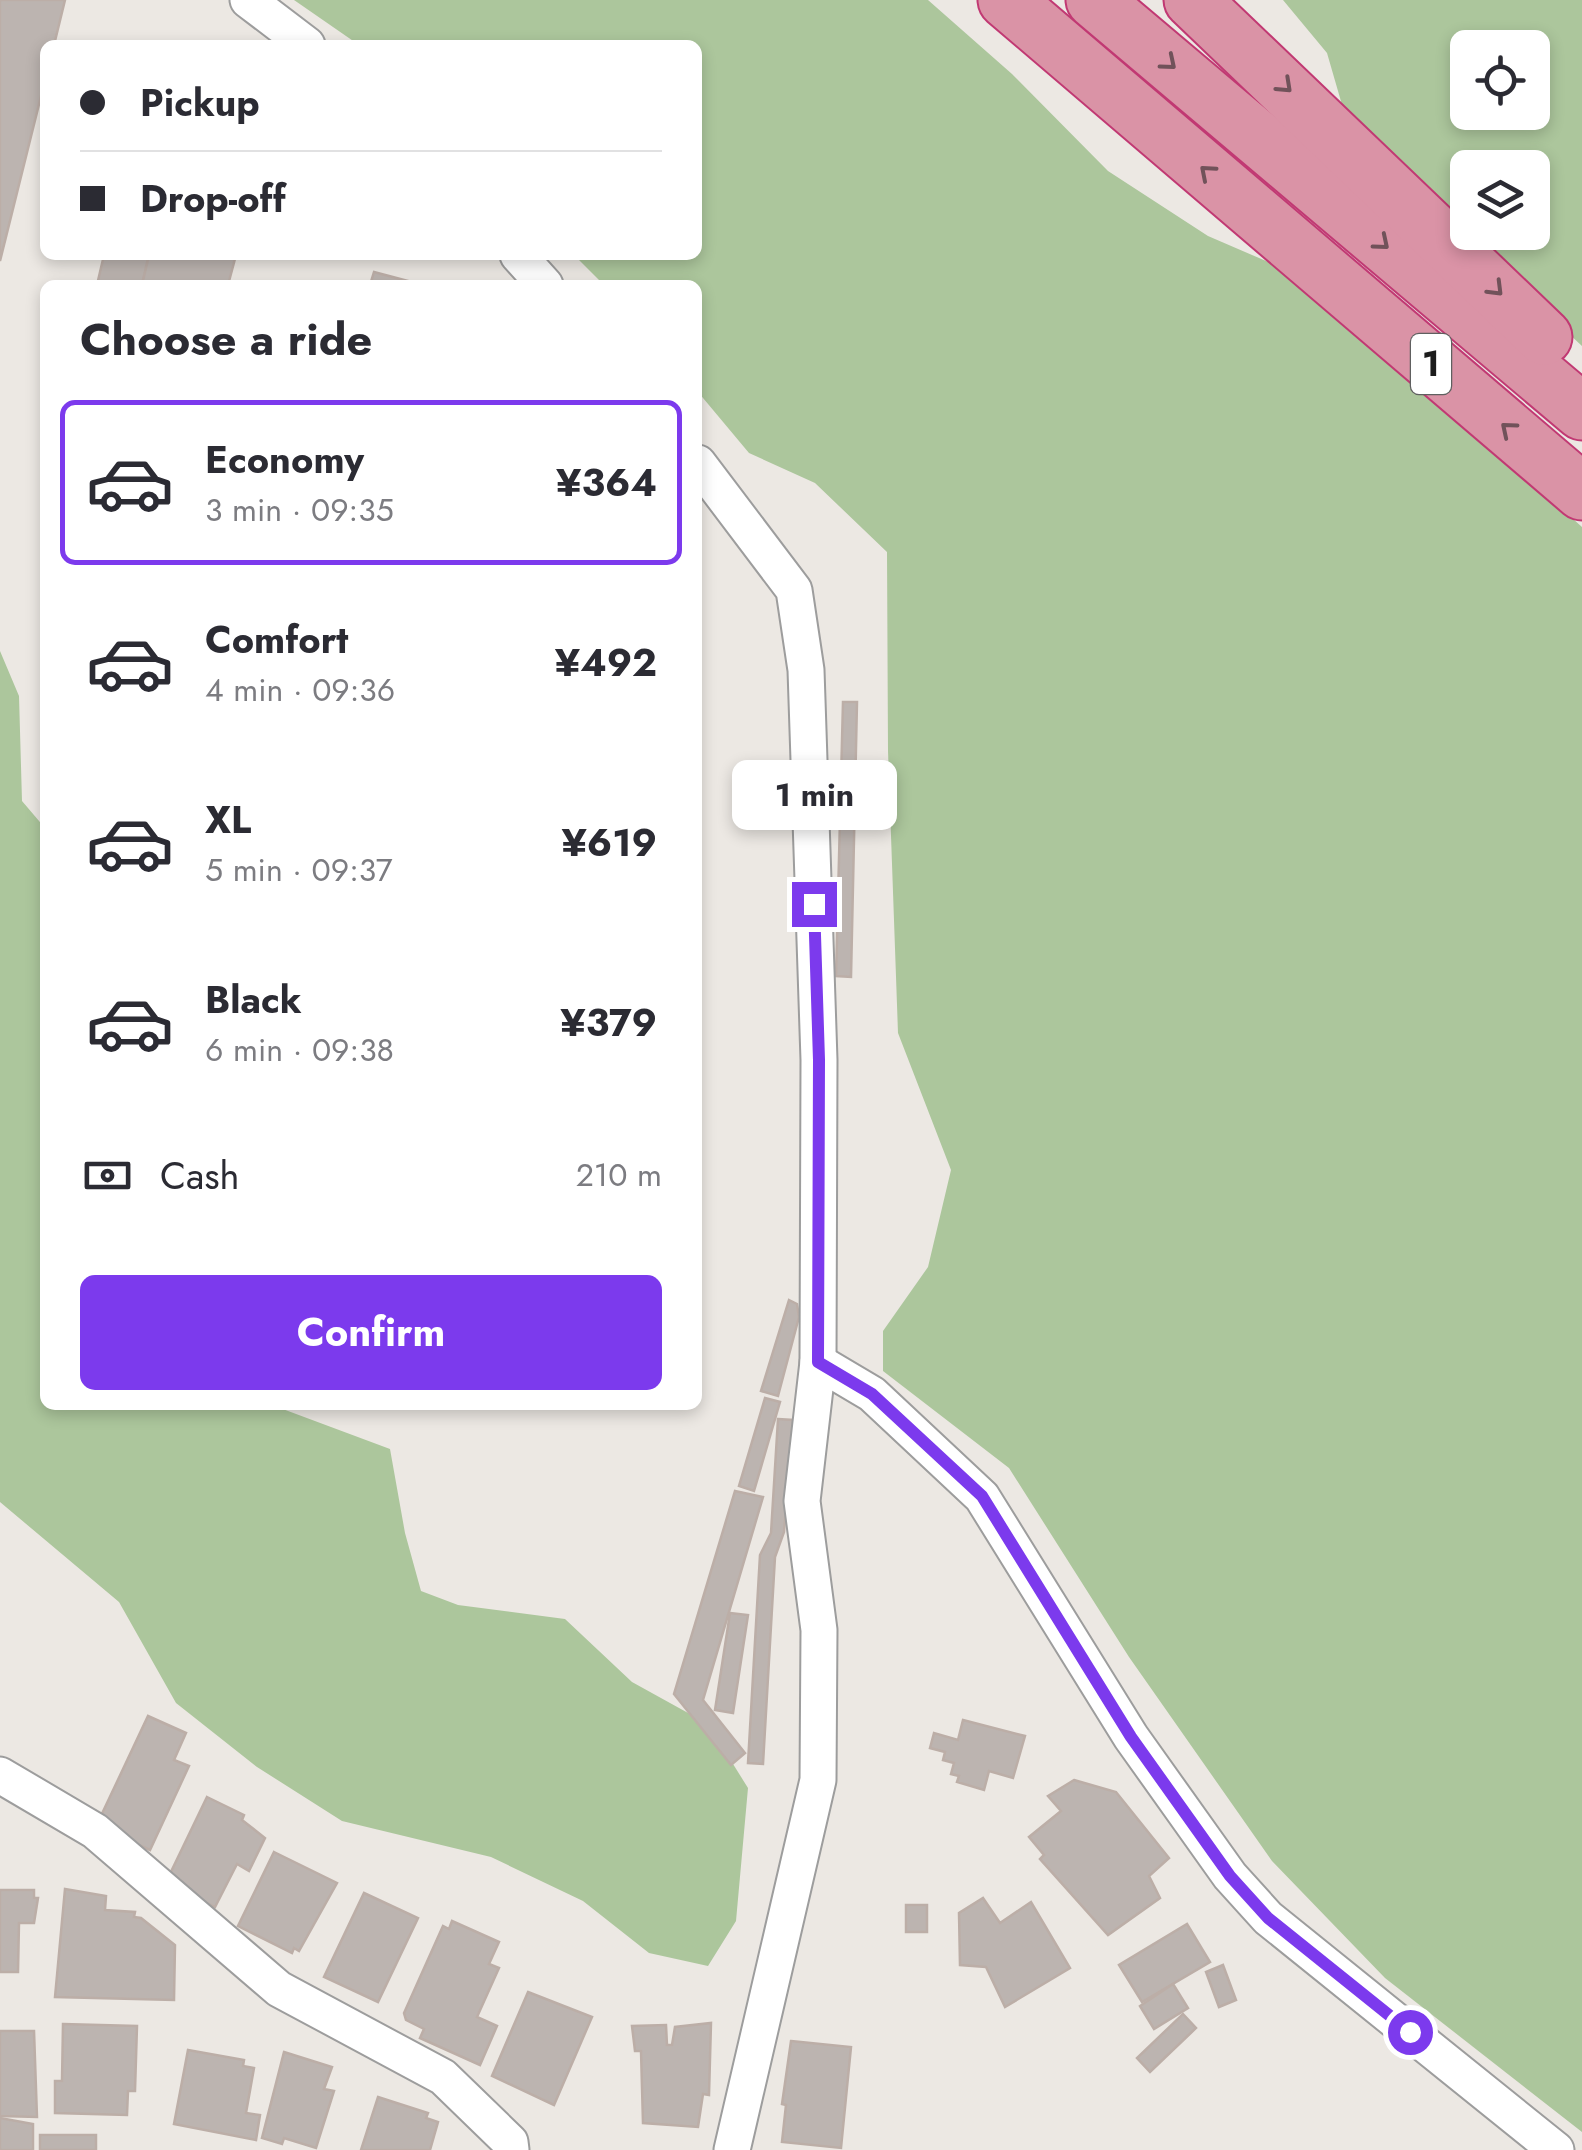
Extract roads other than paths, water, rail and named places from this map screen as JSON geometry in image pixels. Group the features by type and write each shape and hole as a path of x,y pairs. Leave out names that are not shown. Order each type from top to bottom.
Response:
{"highway":[{"name":"1","path":"1006,0 1582,492"},
{"name":"1","path":"1094,0 1582,412"},
{"path":"1192,0 1326,124 1582,375"}],"street":[{"path":"248,0 300,40"},
{"path":"522,260 540,280"},
{"path":"702,468 794,590 806,670 819,1060 818,1362 802,1501 819,1630 818,1780 732,2150"},
{"path":"818,1362 872,1394 982,1496 1131,1737 1230,1876 1268,1918 1556,2150"},
{"path":"0,1775 95,1831 279,1989 443,2077 510,2142 512,2150"}]}
